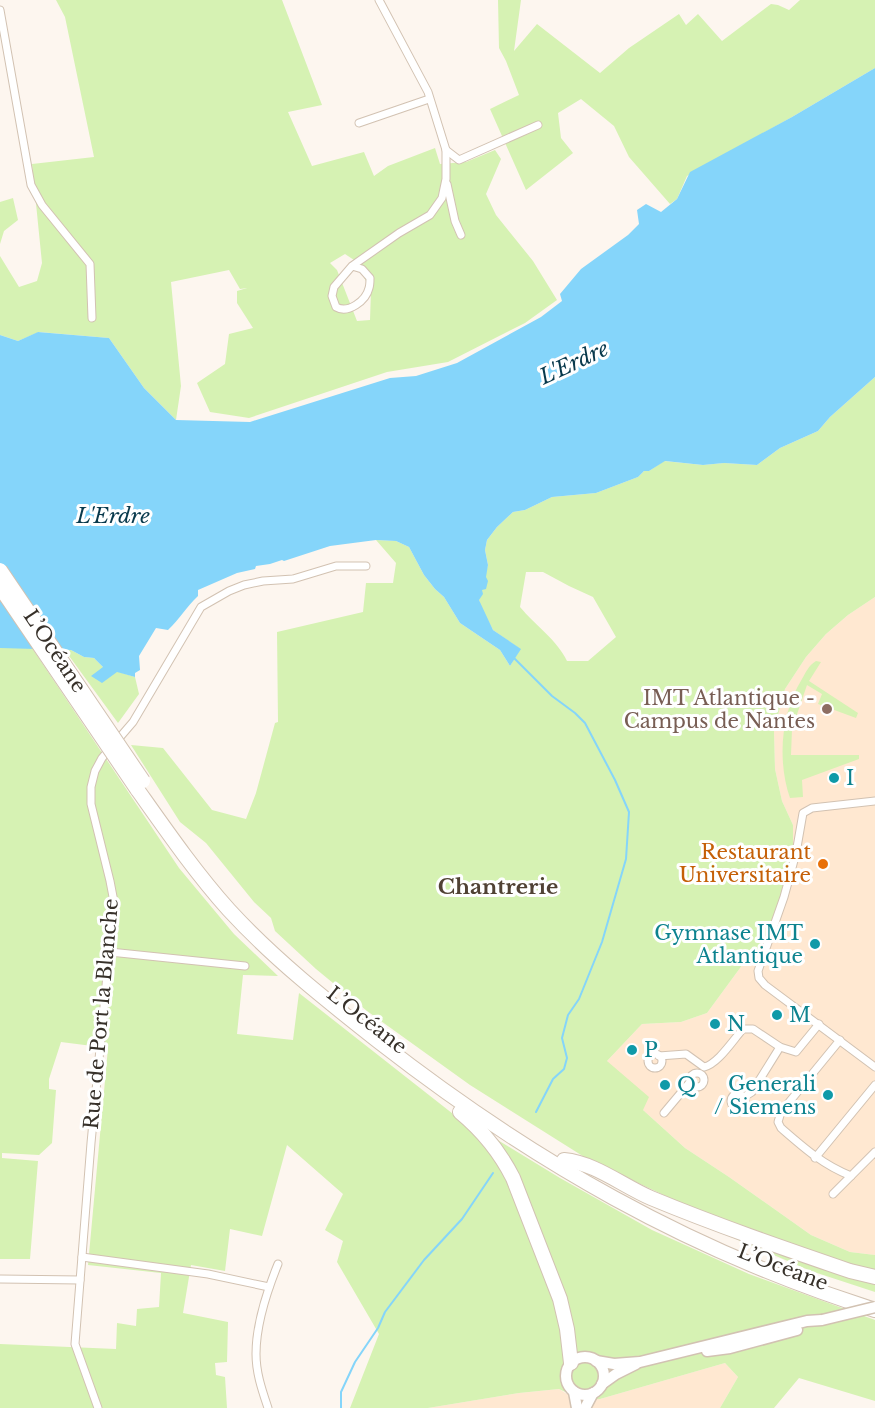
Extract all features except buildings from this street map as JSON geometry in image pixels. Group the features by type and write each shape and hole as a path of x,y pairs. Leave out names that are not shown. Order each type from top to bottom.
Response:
{"highway":[{"name":"L’Océane","path":"0,570 203,879 263,945 309,986 426,1078 525,1147 628,1207 763,1270 875,1308"},
{"name":"L’Océane","path":"0,587 140,785 221,887 289,956 338,997 450,1084 509,1126 624,1194 707,1236 803,1276 875,1300"},
{"path":"426,1078 434,1091 487,1137 510,1170 560,1299 569,1337 571,1363"},
{"path":"564,1160 579,1161 644,1195 703,1219 850,1271 875,1277"}],"street":[{"path":"379,0 429,99 446,150 446,179 461,235"},
{"path":"0,10 31,185 42,205 90,264 92,318"},
{"path":"359,123 429,99"},
{"path":"446,150 459,160 538,125"},
{"path":"352,266 362,269 370,278 369,288 362,301 341,310 336,308 332,296 333,287 352,266 399,233 430,215 442,198 446,179"},
{"name":"Rue de Port la Blanche","path":"98,1408 75,1344 114,902 91,804 95,771 102,758 133,722 201,607 244,585 302,577 336,566 366,567"},
{"path":"875,801 810,808 803,813 790,875 758,971 762,982 770,989 875,1066"},
{"path":"110,952 245,966"},
{"path":"700,1075 704,1066 715,1062 743,1029 753,1029 780,1047 796,1052 819,1024"},
{"path":"840,1040 779,1116 778,1122 781,1128 815,1158 851,1176"},
{"path":"744,1097 752,1092 780,1047"},
{"path":"659,1056 686,1054 704,1066"},
{"path":"664,1113 690,1082 693,1075 700,1075"},
{"path":"690,1082 694,1087 701,1086 704,1080 700,1075"},
{"path":"815,1158 875,1085"},
{"path":"833,1194 875,1152"},
{"path":"82,1257 208,1274 269,1287"},
{"path":"268,1408 259,1380 256,1354 259,1327 278,1263"},
{"path":"0,1279 80,1280"},
{"path":"577,1408 574,1392 566,1379 567,1370 571,1363 584,1357 614,1364 640,1362 807,1321 822,1320 875,1308"},
{"path":"596,1361 603,1371 602,1384"},
{"path":"585,1408 593,1393 602,1384 640,1362"},
{"path":"574,1392 584,1395 593,1393"}],"shaded area":[{"path":"875,597 875,1255 850,1252 811,1235 685,1148 643,1110 607,1061 642,1024 681,1022 707,1013 743,964 793,825 782,801 775,769 774,730 785,689 806,657 826,634 848,615"},
{"path":"725,1363 738,1377 720,1408 428,1408 559,1389 567,1394 600,1399"}],"green space":[{"path":"56,0 282,0 322,105 288,112 312,166 364,152 374,176 388,166 435,148 440,164 466,162 495,150 501,159 486,194 496,215 533,261 557,300 525,323 448,362 387,372 249,418 210,412 197,383 225,364 229,334 253,328 237,303 237,291 247,288 240,289 229,270 171,282 181,386 176,420 144,388 109,338 39,332 18,341 0,335 0,256 19,287 37,281 42,263 32,164 94,157 65,17","holes":["345,254 354,260 371,290 370,320 357,321 337,270 330,263"]},
{"path":"498,0 521,0 514,51 537,24 600,73 629,48 679,14 686,25 698,14 722,41 771,4 789,10 800,0 875,0 875,68 687,176 677,199 670,204 629,157 614,126 581,99 558,113 561,138 573,153 526,190 490,109 519,95 499,48"},
{"path":"13,198 18,220 4,231 0,244 0,202"},
{"path":"875,377 875,597 848,615 826,634 806,657 785,689 774,730 775,769 782,801 793,825 793,855 775,913 753,965 743,964 707,1013 681,1022 642,1024 607,1061 649,1097 643,1110 685,1148 811,1235 850,1252 875,1255 875,1292 811,1271 675,1213 670,1198 589,1160 470,1085 367,1011 275,931 271,918 254,902 206,843 180,822 131,745 163,748 212,810 246,819 256,793 275,723 278,722 277,632 363,612 366,583 393,583 396,563 376,540 396,541 409,547 424,575 444,597 460,623 500,650 510,666 520,649 493,630 479,600 488,565 485,550 487,540 513,512 525,510 552,497 596,493 638,477 644,471 649,471 664,461 703,465 724,463 757,465 780,448 818,431 830,417","holes":["526,572 543,572 593,597 616,637 588,661 567,661 552,640 520,607"]},
{"path":"0,648 32,648 179,868 234,934 278,976 243,975 237,1034 293,1040 299,993 462,1121 560,1178 652,1230 749,1274 875,1320 875,1401 799,1378 774,1408 720,1408 738,1377 725,1363 600,1399 582,1400 559,1389 428,1408 350,1408 379,1334 337,1262 343,1241 325,1230 343,1194 287,1145 262,1236 230,1229 225,1271 191,1265 183,1313 228,1322 227,1362 215,1363 216,1375 225,1377 227,1408 0,1408 0,1344 116,1349 117,1323 136,1326 137,1309 159,1307 161,1273 88,1265 108,1048 61,1042 49,1079 49,1089 56,1090 52,1143 39,1155 2,1153 2,1158 38,1161 30,1259 0,1259"},
{"path":"64,649 84,657 94,658 103,667 135,677 139,694 118,723"},
{"path":"816,661 821,662 809,681 858,713 856,718 818,704 822,694 807,685 792,729 791,755 859,755 859,759 802,780 803,797 790,798 783,768 783,737 786,721 795,692 808,669"}],"water":[{"name":"L'Erdre","path":"875,68 875,377 830,417 818,431 780,448 757,465 724,463 703,465 665,461 649,471 644,471 638,477 596,493 552,497 525,510 513,512 487,540 485,550 488,581 479,600 493,630 521,649 510,666 500,650 460,623 444,597 424,575 409,547 396,541 376,540 330,546 284,561 256,566 255,569 237,573 198,590 198,596 168,630 156,628 139,656 140,670 135,673 135,677 117,672 102,683 91,676 103,667 94,658 84,657 71,650 0,648 0,335 18,341 38,332 109,338 144,388 176,420 250,422 390,378 416,376 457,363 541,317 562,301 560,294 581,269 628,235 639,224 637,210 646,204 661,212 677,199 690,172 792,117"}],"waterway":[{"path":"513,657 552,696 585,723 629,812 626,859 602,942 579,999 568,1015 562,1038 567,1058 564,1069 553,1079 536,1112"},
{"path":"341,1408 341,1392 355,1362 378,1328 385,1312 424,1260 462,1219 493,1173"}],"place":[{"name":"IMT Atlantique - Campus de Nantes","path":"827,709"},
{"name":"I","path":"834,778"},
{"name":"Restaurant Universitaire","path":"823,864"},
{"name":"Gymnase IMT Atlantique","path":"815,944"},
{"name":"M","path":"777,1015"},
{"name":"N","path":"715,1024"},
{"name":"P","path":"632,1050"},
{"name":"Q","path":"665,1085"},
{"name":"Generali / Siemens","path":"828,1095"}],"district":[{"name":"Chantrerie","path":"498,887"}]}
